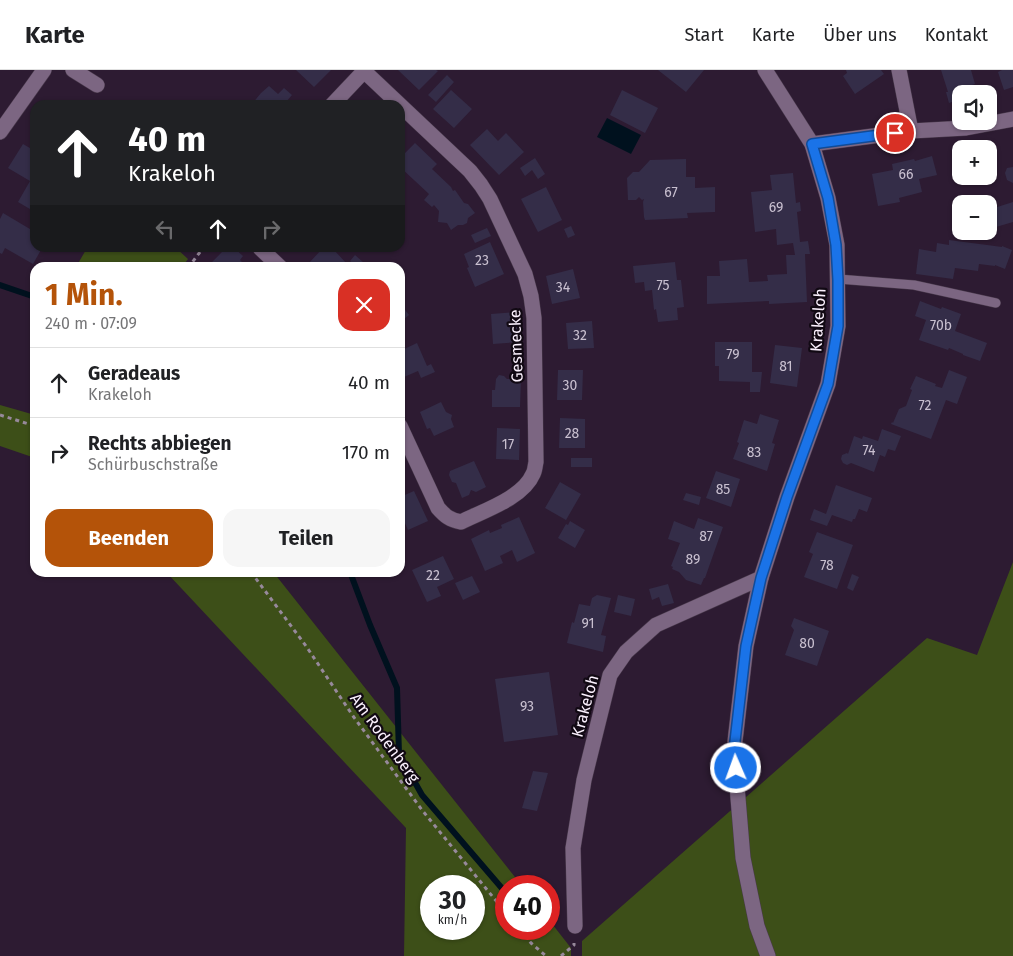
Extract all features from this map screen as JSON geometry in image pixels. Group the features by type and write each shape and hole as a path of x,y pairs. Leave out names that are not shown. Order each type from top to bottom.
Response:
{"street":[{"path":"0,132 44,70"},
{"path":"73,70 96,85"},
{"name":"Gesmecke","path":"337,100 365,70 396,100"},
{"name":"Krakeloh","path":"765,70 812,144 828,198 836,245 838,280 838,326 828,384 787,497 761,578 746,646 734,750 743,858 757,926 768,956"},
{"path":"899,70 911,131"},
{"name":"Gesmecke","path":"405,108 470,171 481,185 490,199 525,274 534,318 536,462 533,474 523,489 512,497 461,522 455,521 447,517 438,508 405,437"},
{"path":"812,144 911,131 966,128 1013,119"},
{"path":"264,252 275,262"},
{"name":"Krakeloh","path":"575,926 573,848 584,780 610,675 626,652 656,625 761,578"}],"lane":[{"path":"838,280 914,285 996,303"}],"path":[{"path":"0,415 30,424"},
{"name":"Am Rodenberg","path":"255,577 422,810 495,899"},
{"path":"529,940 546,956"}],"green space":[{"path":"85,252 180,252 188,259 186,262 79,262"},
{"path":"0,405 30,414 30,456 0,446"},
{"path":"1013,562 1013,956 582,956 582,941 927,638 977,655"},
{"path":"171,577 277,577 513,875 495,875 495,940 560,940 560,934 571,948 571,956 404,956 406,828"}],"water":[{"path":"607,118 641,135 631,154 597,137"}],"building":[{"path":"296,70 331,70 314,87"},
{"path":"398,70 436,70 438,71 419,90"},
{"path":"658,70 704,70 686,92"},
{"path":"846,70 881,70 884,74 855,94 843,76 847,73"},
{"path":"941,70 971,70 975,84 952,85 952,102 949,103 946,92 948,92"},
{"path":"1013,70 1013,87 1004,90 998,72"},
{"path":"447,75 454,82 436,102 428,95"},
{"path":"269,86 278,94 284,88 292,95 288,100 255,100"},
{"path":"451,90 472,109 454,128 433,109"},
{"path":"622,90 658,108 645,133 610,115"},
{"path":"487,129 498,141 506,133 524,152 499,175 470,145"},
{"path":"415,143 437,164 432,169 453,191 455,190 464,203 468,204 475,213 468,218 467,223 458,225 451,230 447,223 438,222 439,211 434,205 432,207 424,200 429,194 405,172 405,153"},
{"path":"23,144 30,148 30,181 8,168"},
{"path":"932,156 937,175 919,179 922,192 899,198 900,202 878,206 872,174 893,170 892,164 914,159 915,161"},
{"path":"535,158 545,174 538,179 532,170 525,176 520,168"},
{"path":"686,159 686,177 695,177 695,188 715,187 715,212 687,213 688,218 645,220 644,199 642,200 639,197 636,200 628,200 627,178 633,172 639,172 650,160"},
{"path":"1013,167 1013,183 1007,180 1005,173 1007,168"},
{"path":"793,173 796,203 800,202 801,211 797,212 800,242 808,241 810,254 805,254 807,302 769,304 769,301 707,304 707,276 720,276 719,261 747,259 749,282 768,281 767,275 787,274 786,255 795,255 793,243 777,245 776,229 755,232 751,192 772,190 770,175"},
{"path":"30,181 30,209 18,202"},
{"path":"546,187 562,220 538,232 521,199"},
{"path":"1013,202 1013,222 997,227 997,207"},
{"path":"3,213 30,229 30,252 40,252 34,262 30,262 5,248 2,254 0,253 0,219"},
{"path":"571,226 575,235 568,238 564,229"},
{"path":"487,228 491,236 475,243 471,235"},
{"path":"949,240 1002,246 1012,250 1005,269 995,265 979,264 978,271 955,268 953,279 916,274 919,249 936,252 937,243 949,245"},
{"path":"490,242 504,274 475,287 467,268 469,267 464,254"},
{"path":"222,252 238,252 243,256 240,260 242,262 212,262"},
{"path":"319,252 336,252 345,262 310,262"},
{"path":"355,255 363,262 351,262"},
{"path":"675,262 677,280 681,280 684,307 677,308 678,320 658,322 656,309 654,310 652,290 645,291 644,282 635,283 633,266"},
{"path":"573,269 580,298 552,304 546,276"},
{"path":"920,301 961,314 955,331 987,343 980,361 949,348 948,350 919,340 926,320 915,316"},
{"path":"405,310 409,315 405,318"},
{"path":"516,312 518,342 493,344 491,314"},
{"path":"592,321 594,348 568,349 566,323"},
{"path":"715,342 752,342 752,372 762,372 760,392 750,392 750,382 719,381 719,366 715,366"},
{"path":"417,343 427,366 431,364 435,372 421,378 418,371 405,377 405,349"},
{"path":"775,345 802,348 797,387 770,383"},
{"path":"558,370 583,370 582,400 557,400"},
{"path":"949,370 967,377 957,404 946,400 931,439 891,424 899,409 906,406 912,390 910,389 916,376 942,388"},
{"path":"499,375 507,379 521,379 520,407 492,407 492,390 495,390 496,379"},
{"path":"441,402 446,412 452,415 451,419 454,427 434,436 430,428 427,429 420,412"},
{"path":"760,414 779,420 772,443 775,444 767,471 733,459 744,420 757,424"},
{"path":"560,418 585,419 585,448 559,448"},
{"path":"497,428 520,429 519,460 496,459"},
{"path":"882,429 901,436 895,451 888,449 885,457 880,455 874,472 851,463 847,465 843,463 842,455 848,454 854,436 862,439 863,436 878,441"},
{"path":"571,458 592,458 592,467 571,467"},
{"path":"474,461 486,487 476,492 471,490 469,495 462,498 456,483 452,482 449,475 450,471"},
{"path":"716,471 740,479 731,507 706,498"},
{"path":"560,482 581,494 566,520 545,508"},
{"path":"836,485 872,498 867,512 859,509 852,522 832,515 827,526 810,520 814,509 826,514"},
{"path":"414,491 428,521 408,530 405,523 405,495"},
{"path":"686,493 701,497 699,505 683,500"},
{"path":"519,517 535,553 517,562 512,550 500,556 503,563 485,571 471,539 489,530 490,533 502,528 501,525"},
{"path":"698,518 723,527 701,585 686,580 679,572 672,569 673,567 671,566 680,543 668,539 674,521 694,529"},
{"path":"570,521 585,530 575,548 558,538 566,524 568,525"},
{"path":"817,532 853,545 837,589 804,577 813,554 809,552"},
{"path":"443,556 454,579 437,587 441,596 427,602 412,570"},
{"path":"852,574 859,577 853,591 847,588"},
{"path":"472,576 480,592 463,600 455,583"},
{"path":"668,584 674,603 662,606 659,597 652,600 649,589"},
{"path":"597,595 611,598 601,635 606,636 603,652 567,643 579,604 590,606 592,598"},
{"path":"618,595 635,599 631,616 614,612"},
{"path":"794,618 829,631 817,666 785,655 794,630 791,626"},
{"path":"549,672 558,735 504,742 495,679"},
{"path":"533,771 548,773 537,811 522,808"}],"waterway":[{"path":"0,285 30,295"},
{"path":"352,577 397,688 399,754 422,795 495,880"}],"route":[{"path":"736,768 734,750 746,646 761,578 787,497 828,384 838,326 836,245 828,198 812,144 895,133"}]}
